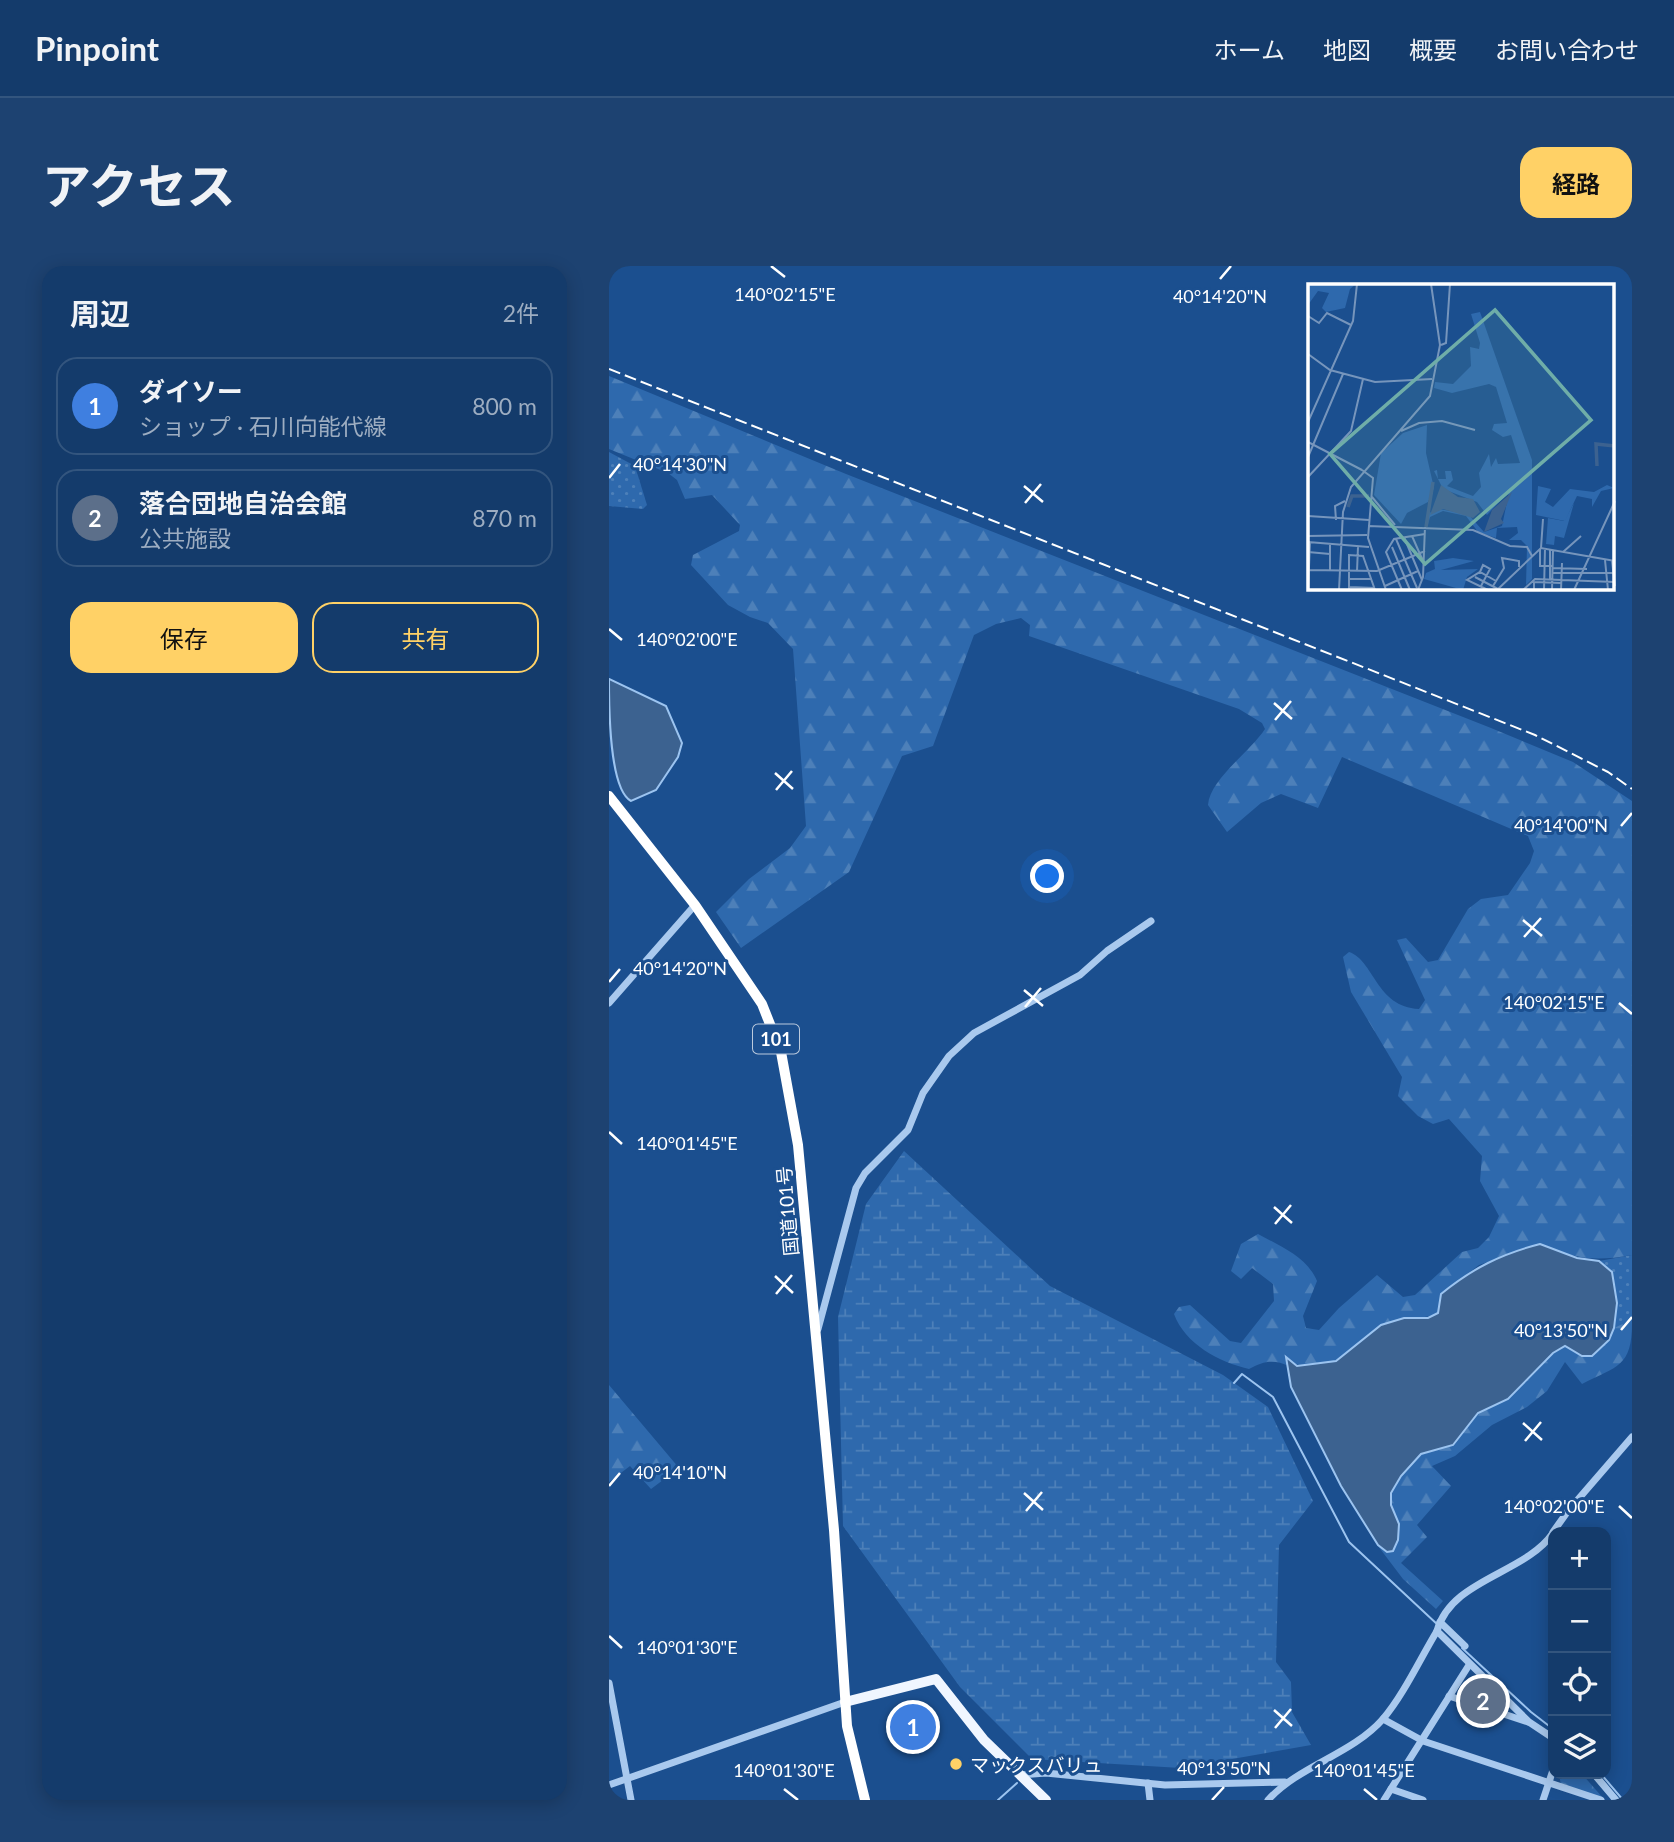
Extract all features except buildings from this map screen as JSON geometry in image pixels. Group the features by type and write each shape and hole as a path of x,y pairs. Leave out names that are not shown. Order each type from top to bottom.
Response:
{"highway":[{"name":"国道101号","path":"609,796 695,905 762,1004 781,1052 798,1145 816,1333 845,1702 858,1778 865,1800"}],"main road":[{"path":"845,1702 936,1679 984,1740 1046,1800"}],"street":[{"path":"609,1003 695,905"},
{"path":"816,1333 856,1188 865,1173 908,1130 923,1093 949,1056 974,1033 1080,975 1107,951 1151,921"},
{"path":"1557,1527 1632,1437"},
{"path":"1268,1800 1285,1782 1338,1753 1383,1719 1440,1622 1459,1600 1488,1578 1527,1555 1548,1536"},
{"path":"1440,1622 1465,1646"},
{"path":"1437,1631 1529,1722 1548,1735"},
{"path":"1384,1800 1469,1665"},
{"path":"609,1683 631,1800"},
{"path":"1448,1696 1529,1722"},
{"path":"609,1785 845,1702"},
{"path":"1383,1719 1423,1741 1601,1800"},
{"path":"1020,1775 1046,1773 1194,1785 1285,1782"},
{"path":"1543,1800 1550,1779"},
{"path":"1598,1779 1616,1800"},
{"path":"1148,1783 1150,1800"},
{"path":"1391,1790 1423,1800"}],"green space":[{"path":"609,376 846,474 1573,762 1632,801 1632,1255 1585,1258 1540,1244 1479,1265 1441,1294 1438,1313 1402,1319 1346,1355 1317,1366 1302,1366 1286,1359 1289,1366 1269,1362 1249,1369 1226,1362 1195,1343 1179,1325 1174,1314 1179,1307 1190,1305 1230,1341 1241,1343 1274,1301 1273,1284 1252,1268 1241,1279 1231,1271 1241,1244 1258,1234 1292,1253 1307,1265 1317,1281 1303,1316 1306,1328 1319,1330 1339,1308 1377,1275 1403,1297 1415,1295 1462,1252 1478,1248 1489,1237 1499,1216 1480,1181 1482,1156 1449,1119 1433,1124 1418,1116 1398,1096 1402,1077 1351,992 1343,957 1349,952 1357,957 1393,1000 1419,1009 1425,1000 1397,940 1406,938 1428,962 1438,960 1468,909 1481,899 1508,895 1530,863 1534,851 1528,836 1342,757 1318,808 1281,794 1261,803 1227,832 1208,805 1210,795 1223,776 1265,729 1262,723 1239,709 1029,636 1030,625 1021,618 996,624 974,635 933,746 902,756 849,872 741,948 716,912 749,879 790,848 806,826 793,649 768,623 728,605 691,565 693,555 739,531 740,525 712,495 685,499 677,480 668,473 609,449"},
{"path":"609,452 635,466 647,505 643,509 609,506"},
{"path":"904,1151 1050,1286 1223,1375 1268,1407 1313,1501 1279,1545 1276,1662 1291,1682 1292,1712 1311,1745 1181,1768 1032,1759 960,1687 843,1526 838,1317 866,1204"},
{"path":"1632,1255 1632,1323 1614,1328 1614,1284 1607,1269 1599,1261"},
{"path":"1627,1322 1632,1323 1631,1338 1629,1349 1620,1363 1582,1384 1565,1362 1547,1391 1527,1407 1492,1425 1455,1456 1432,1466 1451,1486 1417,1525 1427,1537 1401,1563 1443,1601 1436,1609 1403,1579 1378,1546 1387,1552 1393,1551 1398,1540 1399,1524 1391,1505 1391,1493 1401,1476 1421,1454 1453,1445 1478,1413 1508,1399 1553,1353 1565,1346 1582,1356 1609,1340 1614,1328"},
{"path":"609,1385 679,1468 651,1489 630,1466 609,1482"},
{"path":"1560,1779 1586,1779 1603,1798 1561,1785"}],"shaded area":[{"path":"609,679 666,706 682,743 678,757 656,790 631,801 624,794 614,765"},
{"path":"1540,1244 1577,1258 1599,1261 1612,1272 1617,1303 1614,1328 1609,1340 1592,1356 1582,1356 1565,1346 1553,1353 1508,1399 1478,1413 1453,1445 1421,1454 1401,1476 1391,1493 1391,1505 1399,1524 1398,1540 1393,1551 1387,1552 1378,1545 1341,1486 1291,1387 1286,1357 1297,1366 1336,1361 1381,1325 1404,1318 1428,1318 1438,1313 1441,1294 1476,1269 1500,1257"}],"waterway":[{"path":"1234,1383 1242,1374 1273,1397 1349,1542 1438,1625"},
{"path":"1462,1648 1548,1725"},
{"path":"1031,1770 1039,1759"},
{"path":"1605,1779 1623,1800"},
{"path":"998,1800 1017,1783"}],"railway":[{"path":"609,369 1535,735 1608,772 1632,789"}],"place":[{"name":"落合団地自治会館","path":"1483,1701"},
{"name":"ダイソー","path":"913,1727"},
{"name":"マックスバリュ","path":"956,1764"}]}
